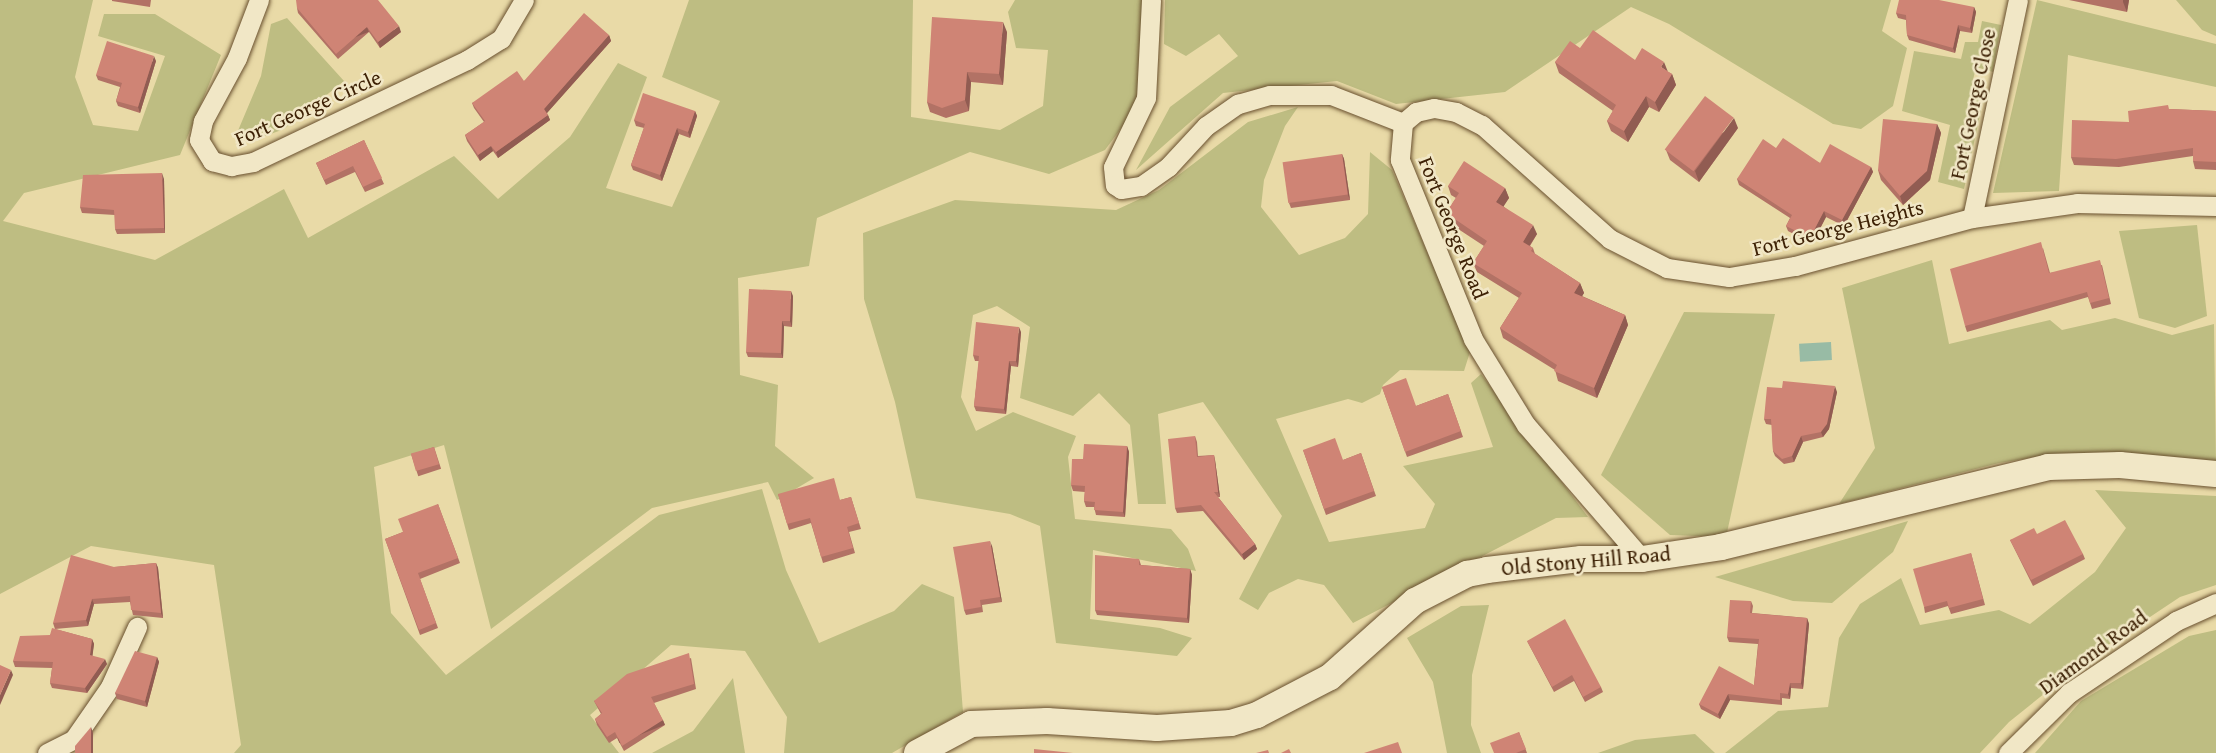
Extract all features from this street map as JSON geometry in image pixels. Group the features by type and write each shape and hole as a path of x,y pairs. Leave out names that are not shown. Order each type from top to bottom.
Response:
{"street":[{"name":"Fort George Circle","path":"259,0 237,58 203,121 199,140 212,161 231,166 253,162 467,61 501,39 524,0"},
{"path":"1151,0 1146,97 1113,167 1115,185 1121,188 1141,186 1168,167 1206,126 1238,104 1270,95 1331,95 1403,123"},
{"name":"Fort George Close","path":"1972,218 2018,0"},
{"name":"Fort George Heights","path":"1403,123 1416,112 1434,108 1456,112 1482,125 1610,239 1667,268 1729,277 1782,269 1972,218 2077,203 2216,205"},
{"name":"Fort George Road","path":"1403,123 1400,160 1473,339 1526,425 1642,559"},
{"name":"Old Stony Hill Road","path":"917,753 949,732 981,723 1047,721 1157,728 1231,723 1315,687 1348,664 1400,612 1467,574 1532,563 1642,559 1721,547 2048,467 2120,465 2216,474"},
{"name":"Diamond Road","path":"2008,753 2068,694 2176,621 2216,603"},
{"path":"47,753 74,739 110,687 137,627"}],"shaded area":[{"path":"0,0 93,0 75,77 93,125 138,131 165,56 98,36 104,14 155,14 221,55 180,155 24,193 3,221 155,260 284,189 308,238 454,156 498,199 570,137 618,63 647,77 606,188 672,207 720,101 662,77 689,0 913,0 911,117 1000,130 1043,106 1048,50 1016,48 1008,12 1015,0 1142,0 1143,70 1133,112 1105,150 1049,174 970,152 817,218 809,266 738,278 740,375 778,385 775,446 814,478 777,500 768,482 652,508 491,629 444,445 374,467 391,613 446,675 659,515 762,489 786,570 819,643 894,611 922,584 954,597 963,712 892,753 784,753 787,717 745,651 671,645 590,715 619,753 234,753 241,745 214,565 91,546 0,594"},
{"path":"1165,0 1891,0 1882,31 1907,48 1893,106 1861,129 1833,124 1669,24 1631,7 1505,92 1396,104 1337,81 1223,93 1136,170 1170,107 1238,56 1219,34 1186,56 1164,44"},
{"path":"2037,0 2216,44 2216,87 2068,55 2059,191 1993,193"},
{"path":"2176,0 2216,0 2216,36 2202,30"},
{"path":"287,18 344,81 284,129 252,141 237,133 261,76 271,24"},
{"path":"1982,21 2001,25 1993,72 1976,67 1971,89 1985,92 1964,189 1938,182 1950,125 1902,111 1914,51 1961,59 1965,42 1978,42"},
{"path":"1298,107 1285,126 1264,180 1261,207 1299,255 1345,238 1368,214 1370,152 1392,170 1470,352 1464,371 1400,370 1383,385 1380,394 1362,403 1348,399 1276,419 1329,542 1425,528 1435,504 1403,466 1493,447 1471,383 1481,374 1588,517 1556,518 1353,623 1324,585 1298,579 1269,593 1258,610 1239,599 1282,516 1203,402 1158,414 1166,504 1138,504 1130,425 1099,393 1073,416 1020,398 1030,327 997,306 973,315 961,397 976,431 1013,412 1076,436 1068,457 1075,519 1171,529 1188,549 1196,571 1093,550 1090,619 1160,628 1192,638 1177,656 1056,643 1040,526 1010,514 916,498 895,402 864,299 863,233 955,200 1116,210 1159,190 1248,122"},
{"path":"2197,225 2207,316 2175,328 2139,318 2119,231"},
{"path":"1932,260 1949,344 2050,320 2062,330 2115,318 2172,335 2214,324 2216,464 2165,456 2047,455 1999,463 1839,504 1875,448 1842,288"},
{"path":"1684,312 1775,314 1726,537 1670,535 1601,475"},
{"path":"1831,342 1832,360 1800,362 1799,344"},
{"path":"2095,490 2216,496 2216,585 2180,597 2090,657 2009,722 1980,753 1725,753 1778,711 1828,707 1839,638 1860,604 1901,578 1920,625 1999,610 2030,624 2095,572 2126,528"},
{"path":"1908,521 1893,552 1832,603 1793,601 1715,577"},
{"path":"1489,605 1472,675 1471,725 1481,753 1447,753 1433,682 1407,638 1461,606"},
{"path":"2216,630 2216,753 2035,753 2081,701 2189,636"},
{"path":"733,678 745,753 652,753 693,731"},
{"path":"1695,734 1715,753 1598,753 1635,740"}],"building":[{"path":"296,0 378,0 399,26 378,42 367,27 336,54 297,8"},
{"path":"1899,0 1939,0 1974,7 1970,28 1958,25 1953,48 1907,35 1906,15 1896,13"},
{"path":"584,13 609,35 544,109 548,115 496,152 491,146 478,155 465,135 485,121 472,103 517,71 524,81"},
{"path":"932,17 1003,22 999,74 967,72 965,100 942,108 927,102"},
{"path":"1593,30 1635,60 1642,48 1664,62 1661,67 1672,74 1655,102 1646,96 1624,131 1607,121 1616,105 1555,62 1570,41 1580,48"},
{"path":"107,41 154,56 138,107 116,101 122,83 96,75"},
{"path":"643,93 695,111 688,132 677,128 660,175 631,165 645,124 634,120"},
{"path":"1705,96 1734,118 1693,171 1665,150"},
{"path":"2168,105 2169,109 2216,111 2216,162 2193,161 2193,148 2116,159 2071,157 2072,120 2129,122 2128,111"},
{"path":"1883,119 1937,124 1927,171 1900,196 1878,170"},
{"path":"1783,138 1820,163 1830,144 1871,167 1842,220 1824,211 1810,238 1786,226 1792,215 1737,179 1763,139 1776,148"},
{"path":"364,140 382,178 363,187 353,166 324,180 316,163"},
{"path":"1342,154 1348,195 1288,203 1283,162"},
{"path":"1464,161 1505,188 1496,202 1533,225 1523,242 1533,248 1531,251 1580,283 1574,293 1625,315 1594,388 1554,371 1557,365 1500,328 1522,293 1473,263 1487,241 1446,213 1459,193 1448,186"},
{"path":"162,173 164,228 115,229 114,210 80,207 83,175"},
{"path":"2041,242 2049,273 2100,260 2109,298 2090,303 2087,292 1965,326 1950,269"},
{"path":"749,289 791,291 790,321 782,321 781,353 746,352"},
{"path":"976,322 1019,327 1016,361 1009,361 1004,409 974,406 979,356 973,355"},
{"path":"1406,378 1416,406 1448,394 1461,431 1405,452 1382,387"},
{"path":"1783,381 1835,386 1827,424 1821,432 1801,436 1792,456 1782,459 1773,451 1771,419 1764,419 1767,387 1782,388"},
{"path":"1195,436 1197,457 1214,455 1218,492 1214,492 1255,544 1242,554 1201,505 1175,508 1168,439"},
{"path":"1335,438 1343,460 1361,453 1374,491 1324,509 1303,450"},
{"path":"1084,444 1127,446 1123,512 1094,510 1095,502 1084,501 1085,486 1071,485 1072,459 1083,459"},
{"path":"434,447 439,464 416,471 411,454"},
{"path":"834,478 840,500 851,497 859,523 847,527 853,548 821,557 810,518 787,524 778,494"},
{"path":"438,504 458,558 418,573 436,623 419,630 385,539 403,532 398,519"},
{"path":"2065,520 2083,554 2031,580 2010,540 2034,528 2037,534"},
{"path":"990,541 1000,597 980,600 981,607 964,610 953,547"},
{"path":"1971,553 1983,599 1949,608 1947,601 1924,607 1913,569"},
{"path":"71,555 114,567 156,563 161,613 131,610 130,596 92,599 86,620 53,623"},
{"path":"1095,555 1139,559 1139,565 1190,569 1187,618 1095,610"},
{"path":"1730,600 1751,601 1750,613 1807,618 1801,683 1790,683 1788,694 1780,693 1780,700 1728,694 1718,714 1699,704 1719,666 1754,685 1759,639 1727,637"},
{"path":"1565,619 1601,687 1583,697 1572,675 1552,687 1527,641"},
{"path":"52,628 92,639 90,655 105,659 85,688 50,683 53,662 13,661 20,636 50,635"},
{"path":"135,651 157,657 145,701 115,693"},
{"path":"689,653 694,684 651,697 663,720 622,746 615,732 607,737 595,719 602,713 594,701 627,674"},
{"path":"0,665 11,670 0,695"},
{"path":"91,727 91,753 75,753 75,746"},
{"path":"1519,732 1526,749 1516,753 1494,753 1490,743"},
{"path":"1398,742 1402,753 1364,753"},
{"path":"1034,749 1073,753 1034,753"}]}
